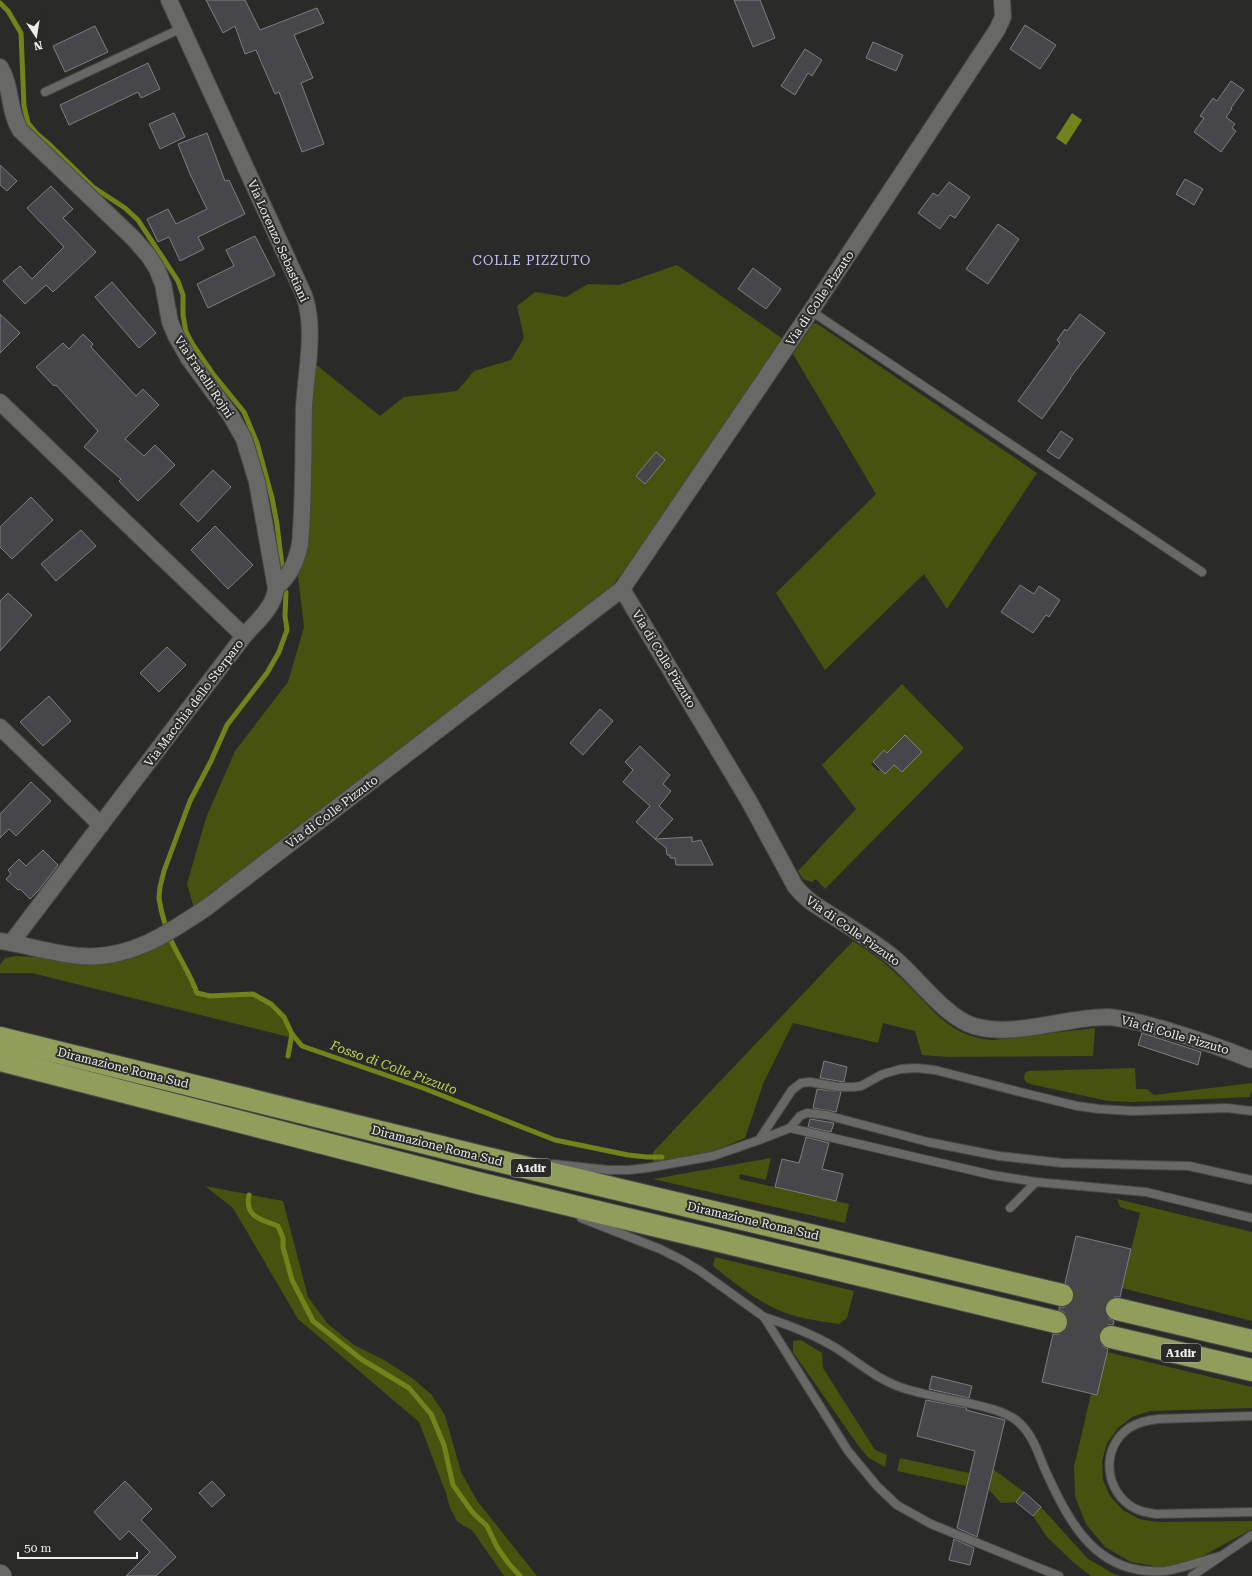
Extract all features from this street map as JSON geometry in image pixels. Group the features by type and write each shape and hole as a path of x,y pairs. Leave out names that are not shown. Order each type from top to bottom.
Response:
{"highway":[{"name":"Diramazione Roma Sud","path":"0,1038 482,1157 1062,1295"},
{"name":"Diramazione Roma Sud","path":"0,1060 482,1184 1056,1322"},
{"name":"A1dir","path":"1117,1309 1252,1341"},
{"name":"A1dir","path":"1111,1336 1252,1370"}],"street":[{"name":"Via Lorenzo Sebastiani","path":"169,0 304,295 309,316 310,330 305,392 300,544 297,557 289,576 276,588"},
{"name":"Via di Colle Pizzuto","path":"6,942 66,954 101,956 128,950 167,934 206,908 622,589 811,311 997,30 1003,16 1002,0"},
{"name":"Via Fratelli Rojni","path":"0,67 7,82 12,114 20,130 133,238 148,255 160,274 164,284 170,322 176,336 192,362 232,416 244,439 256,482 276,588"},
{"name":"Via Macchia dello Sterparo","path":"0,402 244,636 101,825 6,942"},
{"path":"244,636 270,605 275,597 276,588"},
{"name":"Via di Colle Pizzuto","path":"622,589 742,788 790,877 801,894 889,954 906,969 934,999 962,1021 976,1027 996,1030 1024,1028 1096,1018 1123,1019 1184,1036 1252,1060"},
{"path":"0,727 101,825"}],"lane":[{"path":"45,92 182,28"},
{"path":"811,311 1202,572"},
{"path":"759,1140 792,1090 801,1083 810,1082 838,1088 854,1087 861,1086 882,1074 916,1068 940,1071 1077,1106 1099,1109 1133,1111 1227,1108 1252,1111"},
{"path":"482,1157 608,1170 634,1170 702,1159 723,1153 790,1128 800,1116 806,1113 816,1113 942,1145 993,1155 1062,1163 1189,1166 1252,1180"},
{"path":"790,1128 982,1173 1036,1182 1146,1192 1226,1210 1252,1218"},
{"path":"1010,1208 1036,1182"},
{"path":"482,1184 590,1221 669,1254 700,1272 764,1317 819,1338 891,1384 913,1391 989,1408 1005,1414 1015,1420 1031,1437 1048,1477 1075,1526 1091,1547 1099,1555 1111,1563 1130,1570 1157,1572 1175,1569 1220,1556"},
{"path":"764,1317 848,1451 862,1470 891,1500 906,1511 931,1524 1058,1576"},
{"path":"1252,1416 1158,1419 1144,1421 1130,1428 1118,1439 1111,1453 1109,1469 1116,1491 1127,1503 1141,1511 1156,1514 1252,1512"},
{"path":"1192,1576 1252,1535"}],"shaded area":[{"path":"1072,113 1082,120 1066,145 1056,138"},
{"path":"677,265 783,339 630,563 608,591 194,908 187,884 206,818 235,751 288,682 304,627 298,576 305,552 314,363 380,416 404,397 457,391 474,371 511,360 524,338 517,306 535,292 566,297 588,284 619,285"},
{"path":"816,323 1037,473 947,609 924,574 825,670 776,593 876,494 793,354 813,324"},
{"path":"902,684 964,748 825,889 816,879 812,882 803,879 798,871 856,809 822,765","holes":["904,735 922,752 902,772 894,765 885,774 880,769 878,771 871,764 884,750 887,753"]},
{"path":"170,938 197,993 210,996 253,994 271,1004 284,1017 292,1034 297,1039 32,973 0,973 0,965 5,958 16,956 115,961 141,955"},
{"path":"853,941 892,970 943,1020 965,1033 978,1038 993,1040 1095,1028 1093,1056 948,1057 922,1055 915,1031 883,1023 878,1043 793,1023 763,1084 745,1138 709,1153 653,1163 653,1152"},
{"path":"1135,1068 1136,1089 1147,1089 1154,1095 1252,1083 1252,1091 1250,1097 1133,1102 1108,1101 1030,1084 1026,1082 1024,1078 1025,1073 1029,1071"},
{"path":"771,1158 766,1180 740,1174 739,1179 849,1204 845,1223 653,1179"},
{"path":"205,1186 283,1201 308,1297 328,1324 354,1345 384,1360 412,1378 431,1394 445,1415 461,1472 478,1502 537,1576 504,1576 472,1530 457,1521 450,1508 446,1493 419,1422 298,1319 233,1208"},
{"path":"1117,1199 1252,1232 1252,1321 1122,1288 1140,1213 1120,1207"},
{"path":"715,1257 854,1291 847,1318 839,1324 799,1317 776,1309 751,1295 713,1266"},
{"path":"801,1340 822,1353 823,1368 875,1450 887,1455 885,1467 869,1458 860,1448 793,1352 793,1341"},
{"path":"1107,1352 1252,1387 1252,1408 1150,1411 1132,1417 1118,1428 1107,1443 1102,1461 1103,1480 1110,1496 1123,1510 1139,1519 1157,1522 1252,1521 1252,1529 1190,1563 1160,1567 1131,1562 1105,1547 1086,1524 1075,1496 1074,1467 1091,1394 1097,1395"},
{"path":"900,1458 969,1473 967,1486 897,1471"},
{"path":"993,1469 1024,1492 1016,1502 1001,1503 988,1489"},
{"path":"1041,1507 1088,1559 1120,1576 1091,1576 1073,1562 1047,1537 1033,1516"}],"building":[{"path":"206,0 245,0 260,30 317,8 324,23 294,35 313,78 301,83 324,144 302,152 279,92 275,94 256,50 245,54 235,26 223,33"},
{"path":"734,0 760,0 775,38 753,47"},
{"path":"1025,25 1056,45 1040,69 1010,49"},
{"path":"95,26 108,52 65,72 53,46"},
{"path":"873,42 903,55 896,71 866,58"},
{"path":"805,49 822,60 812,76 808,73 795,95 781,86"},
{"path":"148,63 160,89 141,98 138,92 69,125 60,105"},
{"path":"1231,81 1244,90 1226,117 1235,124 1232,128 1236,131 1221,152 1194,132 1204,118 1200,116 1213,98 1217,101"},
{"path":"174,113 185,137 160,149 149,124"},
{"path":"207,133 225,181 229,180 245,214 198,237 204,249 180,261 169,237 158,242 147,219 168,209 176,224 207,209 190,174 178,144"},
{"path":"0,165 17,181 7,191 0,185"},
{"path":"1185,179 1203,189 1194,205 1176,194"},
{"path":"949,182 970,197 955,218 950,215 940,229 918,213 933,193 938,196"},
{"path":"51,186 73,209 63,218 96,252 53,292 46,285 25,304 3,281 20,266 32,279 64,247 27,208"},
{"path":"998,224 1019,239 988,284 966,269"},
{"path":"255,236 275,275 208,308 197,284 234,266 226,250"},
{"path":"753,268 781,289 766,309 738,289"},
{"path":"112,282 156,333 139,348 95,297"},
{"path":"0,314 20,333 0,353"},
{"path":"1080,314 1105,333 1070,378 1042,419 1018,401 1060,343 1057,340 1065,329 1067,331"},
{"path":"83,334 93,344 91,347 136,396 143,389 159,405 125,439 144,456 155,445 175,465 138,501 119,481 121,479 84,447 98,431 56,385 54,386 36,367 63,343 69,349"},
{"path":"1061,431 1073,439 1059,459 1047,451"},
{"path":"656,452 665,460 645,484 636,476"},
{"path":"213,470 231,487 198,522 180,504"},
{"path":"31,497 53,520 12,559 0,547 0,527"},
{"path":"215,526 253,565 228,589 191,550"},
{"path":"81,530 96,546 56,581 41,564"},
{"path":"1020,585 1034,594 1039,586 1060,600 1049,617 1046,615 1033,633 1001,612"},
{"path":"8,593 32,615 0,651 0,601"},
{"path":"167,647 186,665 159,692 140,673"},
{"path":"49,696 71,721 43,746 20,722"},
{"path":"600,709 613,721 583,755 570,743"},
{"path":"905,735 922,752 902,772 894,765 885,774 873,762 884,750 887,753"},
{"path":"640,746 670,775 663,784 671,791 659,806 673,819 655,839 636,822 650,806 623,782 633,770 625,762"},
{"path":"31,782 51,801 16,836 9,829 0,838 0,814"},
{"path":"692,837 692,842 701,840 713,865 676,865 675,858 670,858 670,855 667,855 666,848 655,839"},
{"path":"43,850 58,865 39,890 30,899 20,889 18,890 6,879 11,874 8,870 19,859 26,866"},
{"path":"1142,1033 1201,1052 1198,1065 1138,1045"},
{"path":"824,1061 847,1067 844,1082 820,1078"},
{"path":"817,1089 841,1092 836,1112 813,1108"},
{"path":"810,1119 834,1123 831,1132 808,1127"},
{"path":"806,1137 829,1143 822,1169 843,1174 836,1201 775,1187 782,1159 799,1163"},
{"path":"1076,1236 1131,1249 1120,1297 1114,1297 1108,1300 1105,1307 1105,1312 1108,1318 1114,1321 1113,1325 1108,1325 1102,1328 1099,1335 1099,1341 1102,1346 1108,1349 1097,1395 1042,1382 1053,1334 1059,1334 1065,1331 1068,1325 1068,1319 1065,1313 1059,1310 1059,1307 1065,1307 1071,1304 1074,1298 1074,1291 1065,1283"},
{"path":"932,1376 972,1386 969,1398 929,1389"},
{"path":"926,1400 967,1408 966,1410 1005,1420 977,1537 957,1528 975,1451 917,1436"},
{"path":"125,1481 152,1509 141,1520 176,1557 156,1576 126,1576 150,1552 129,1531 120,1540 94,1512"},
{"path":"212,1481 225,1495 212,1507 199,1493"},
{"path":"1024,1492 1041,1507 1033,1516 1016,1502"},
{"path":"954,1539 974,1548 970,1565 949,1560"}],"waterway":[{"name":"Fosso di Colle Pizzuto","path":"0,3 8,11 21,33 24,106 28,123 37,134 93,187 125,208 138,220 178,281 183,295 183,315 186,332 193,345 213,374 244,412 257,443 272,498 277,524 283,575"},
{"name":"Fosso di Colle Pizzuto","path":"166,928 159,898 164,871 190,801 211,761 227,725 267,673 279,652 287,630 285,616 286,592"},
{"name":"Fosso di Colle Pizzuto","path":"170,938 197,993 210,996 253,994 271,1004 284,1017 292,1034 302,1046 423,1088 555,1140 628,1155 662,1157"},
{"path":"288,1056 292,1034"},
{"path":"249,1195 248,1202 252,1213 260,1219 278,1226 283,1238 283,1247 292,1280 313,1321 361,1359 409,1388 431,1414 444,1445 453,1485 473,1513 487,1526 497,1547 520,1576"}],"tunnel":[{"path":"1062,1295 1117,1309"},
{"path":"1056,1322 1111,1337"}],"district":[{"name":"COLLE PIZZUTO","path":"532,260"}]}
